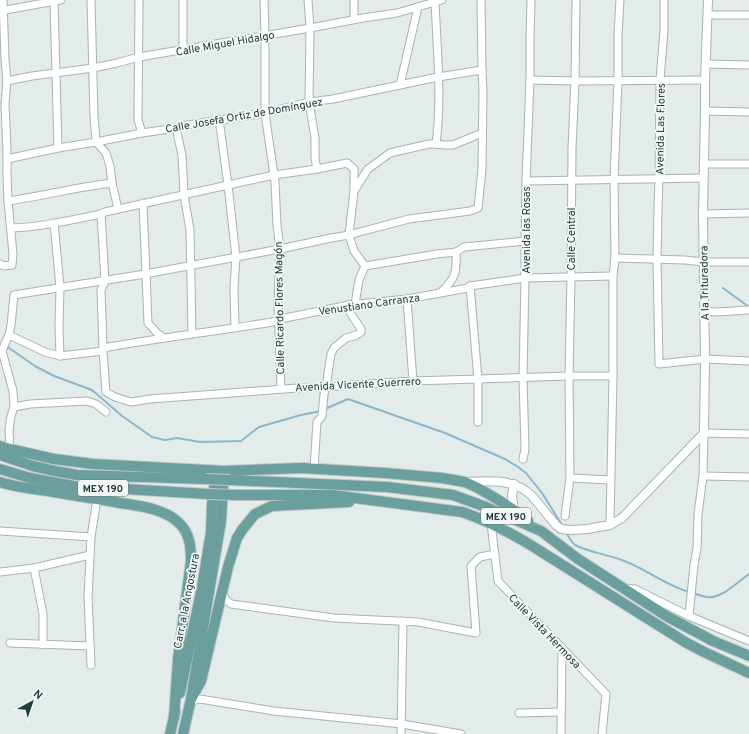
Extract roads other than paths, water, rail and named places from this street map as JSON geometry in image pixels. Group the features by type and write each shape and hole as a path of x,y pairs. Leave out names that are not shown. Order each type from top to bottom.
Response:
{"main road":[{"path":"5,447 54,459 75,462 220,470 302,468 442,478 465,482 478,488 514,510 541,531"},
{"name":"MEX 190","path":"0,456 33,466 78,475 388,487 453,495 486,506 541,531 578,559 668,617 713,641 749,656"},
{"name":"MEX 190","path":"0,468 30,478 74,486 236,495 332,495 462,512 505,530 685,642 749,673"},
{"name":"Carr. a la Angostura","path":"183,734 191,700 221,521 220,470"},
{"name":"Carr. a la Angostura","path":"170,734 183,681 202,587 211,532 212,504 220,470"},
{"path":"0,482 8,485 97,499 159,511 170,516 185,530 191,551 191,561 178,659 174,718"},
{"path":"191,700 200,681 237,538 255,514 272,506 370,500"}],"street":[{"path":"0,264 4,266 12,265 13,254 8,201 3,176 7,159 3,131 3,105 7,81 2,59 2,0"},
{"path":"91,0 96,142 106,153 118,209"},
{"path":"140,0 138,120 142,132"},
{"path":"182,0 183,50"},
{"name":"Calle Ricardo Flores Magón","path":"264,0 265,113 273,160 280,249 278,321 281,389"},
{"path":"308,0 310,28 310,102 315,138 315,158 317,170"},
{"path":"354,0 354,19"},
{"path":"5,447 14,407 13,391 2,351 9,335 14,295 146,274 280,249 349,235 409,219 470,211 478,208 482,169 483,91 481,0"},
{"name":"Avenida las Rosas","path":"523,459 525,449 523,378 526,181 530,80 530,0"},
{"name":"Calle Central","path":"565,516 570,478 569,376 572,148 576,0"},
{"path":"610,525 613,376 613,276 615,258 614,179 620,0"},
{"name":"Avenida Las Flores","path":"664,0 664,30 660,80 657,259 659,364 705,359"},
{"name":"A la Trituradora","path":"704,433 705,359 703,178 708,0"},
{"path":"1,11 58,1 56,72 58,148"},
{"path":"436,144 438,128 438,1"},
{"name":"Calle Miguel Hidalgo","path":"7,81 56,72 93,68 138,57 310,28 354,19 397,13 438,1"},
{"path":"400,85 418,8"},
{"path":"708,15 749,15"},
{"path":"706,64 749,65"},
{"name":"Calle Josefa Ortiz de Domínguez","path":"7,159 142,132 176,128 265,113 310,102 333,99 438,77 482,70"},
{"path":"530,80 705,80"},
{"path":"705,111 749,112"},
{"path":"219,120 236,257 234,287 236,328"},
{"path":"176,128 182,156 184,195 190,230 192,334"},
{"path":"354,191 368,169 390,153 429,144 453,145 482,133"},
{"path":"11,228 29,227 101,214 143,203 274,175 317,170 347,163 354,169 354,191 349,235 354,251 365,266"},
{"path":"704,164 749,164"},
{"path":"526,181 703,178"},
{"path":"8,201 112,183"},
{"path":"143,203 148,323 164,338"},
{"path":"703,214 749,213"},
{"path":"101,214 105,281 101,290 103,349"},
{"path":"9,335 45,352 60,356 60,287 54,223"},
{"path":"365,266 456,252 464,247 525,241"},
{"path":"441,292 453,279 457,268 456,252"},
{"path":"615,258 704,262 749,262"},
{"path":"314,469 317,422 322,416 322,404 331,354 334,348 346,338 357,335 361,332 361,329 351,314 352,304 359,280 365,266"},
{"name":"Venustiano Carranza","path":"60,356 141,341 278,321 285,318 352,304 407,299 468,288 470,286 525,278 613,276"},
{"path":"453,279 461,289"},
{"path":"470,286 478,379 478,422"},
{"path":"407,299 413,380"},
{"path":"704,311 717,312 749,310"},
{"name":"Avenida Vicente Guerrero","path":"103,349 106,392 115,397 131,402 150,399 413,380 613,376"},
{"path":"705,359 749,361"},
{"path":"14,407 30,404 87,402 96,404 106,412"},
{"path":"465,482 486,481 508,482 514,484 532,496 561,529 587,530 610,525 622,518 704,433 749,434"},
{"path":"689,616 694,565 698,548 698,514 703,476 704,433"},
{"path":"703,476 749,477"},
{"path":"570,478 610,480"},
{"path":"514,484 512,496 514,510"},
{"path":"91,665 88,597 91,537 97,499"},
{"name":"Calle Vista Hermosa","path":"491,523 498,581 606,694 602,734"},
{"path":"0,531 91,537"},
{"path":"217,612 222,606 231,604 334,618 418,622 476,633 471,566 480,557 495,554"},
{"path":"0,572 34,568 90,555"},
{"path":"34,568 43,614 43,644"},
{"path":"622,588 635,588 689,616 749,641"},
{"path":"222,592 226,600 231,604"},
{"path":"401,734 403,621"},
{"path":"10,643 90,646"},
{"path":"561,734 562,648"},
{"path":"191,700 200,699 274,711 402,724 461,734"},
{"path":"519,713 561,712"}],"waterway":[{"path":"723,288 749,307"},
{"path":"6,346 35,366 54,376 92,390 122,416 152,437 165,440 177,438 200,442 241,441 259,427 321,411"},
{"path":"325,409 348,399 445,433 505,459 526,473 542,493 562,525"},
{"path":"566,532 575,545 628,562 671,585 689,592"},
{"path":"693,593 707,597 717,596 731,588 749,574"}]}
